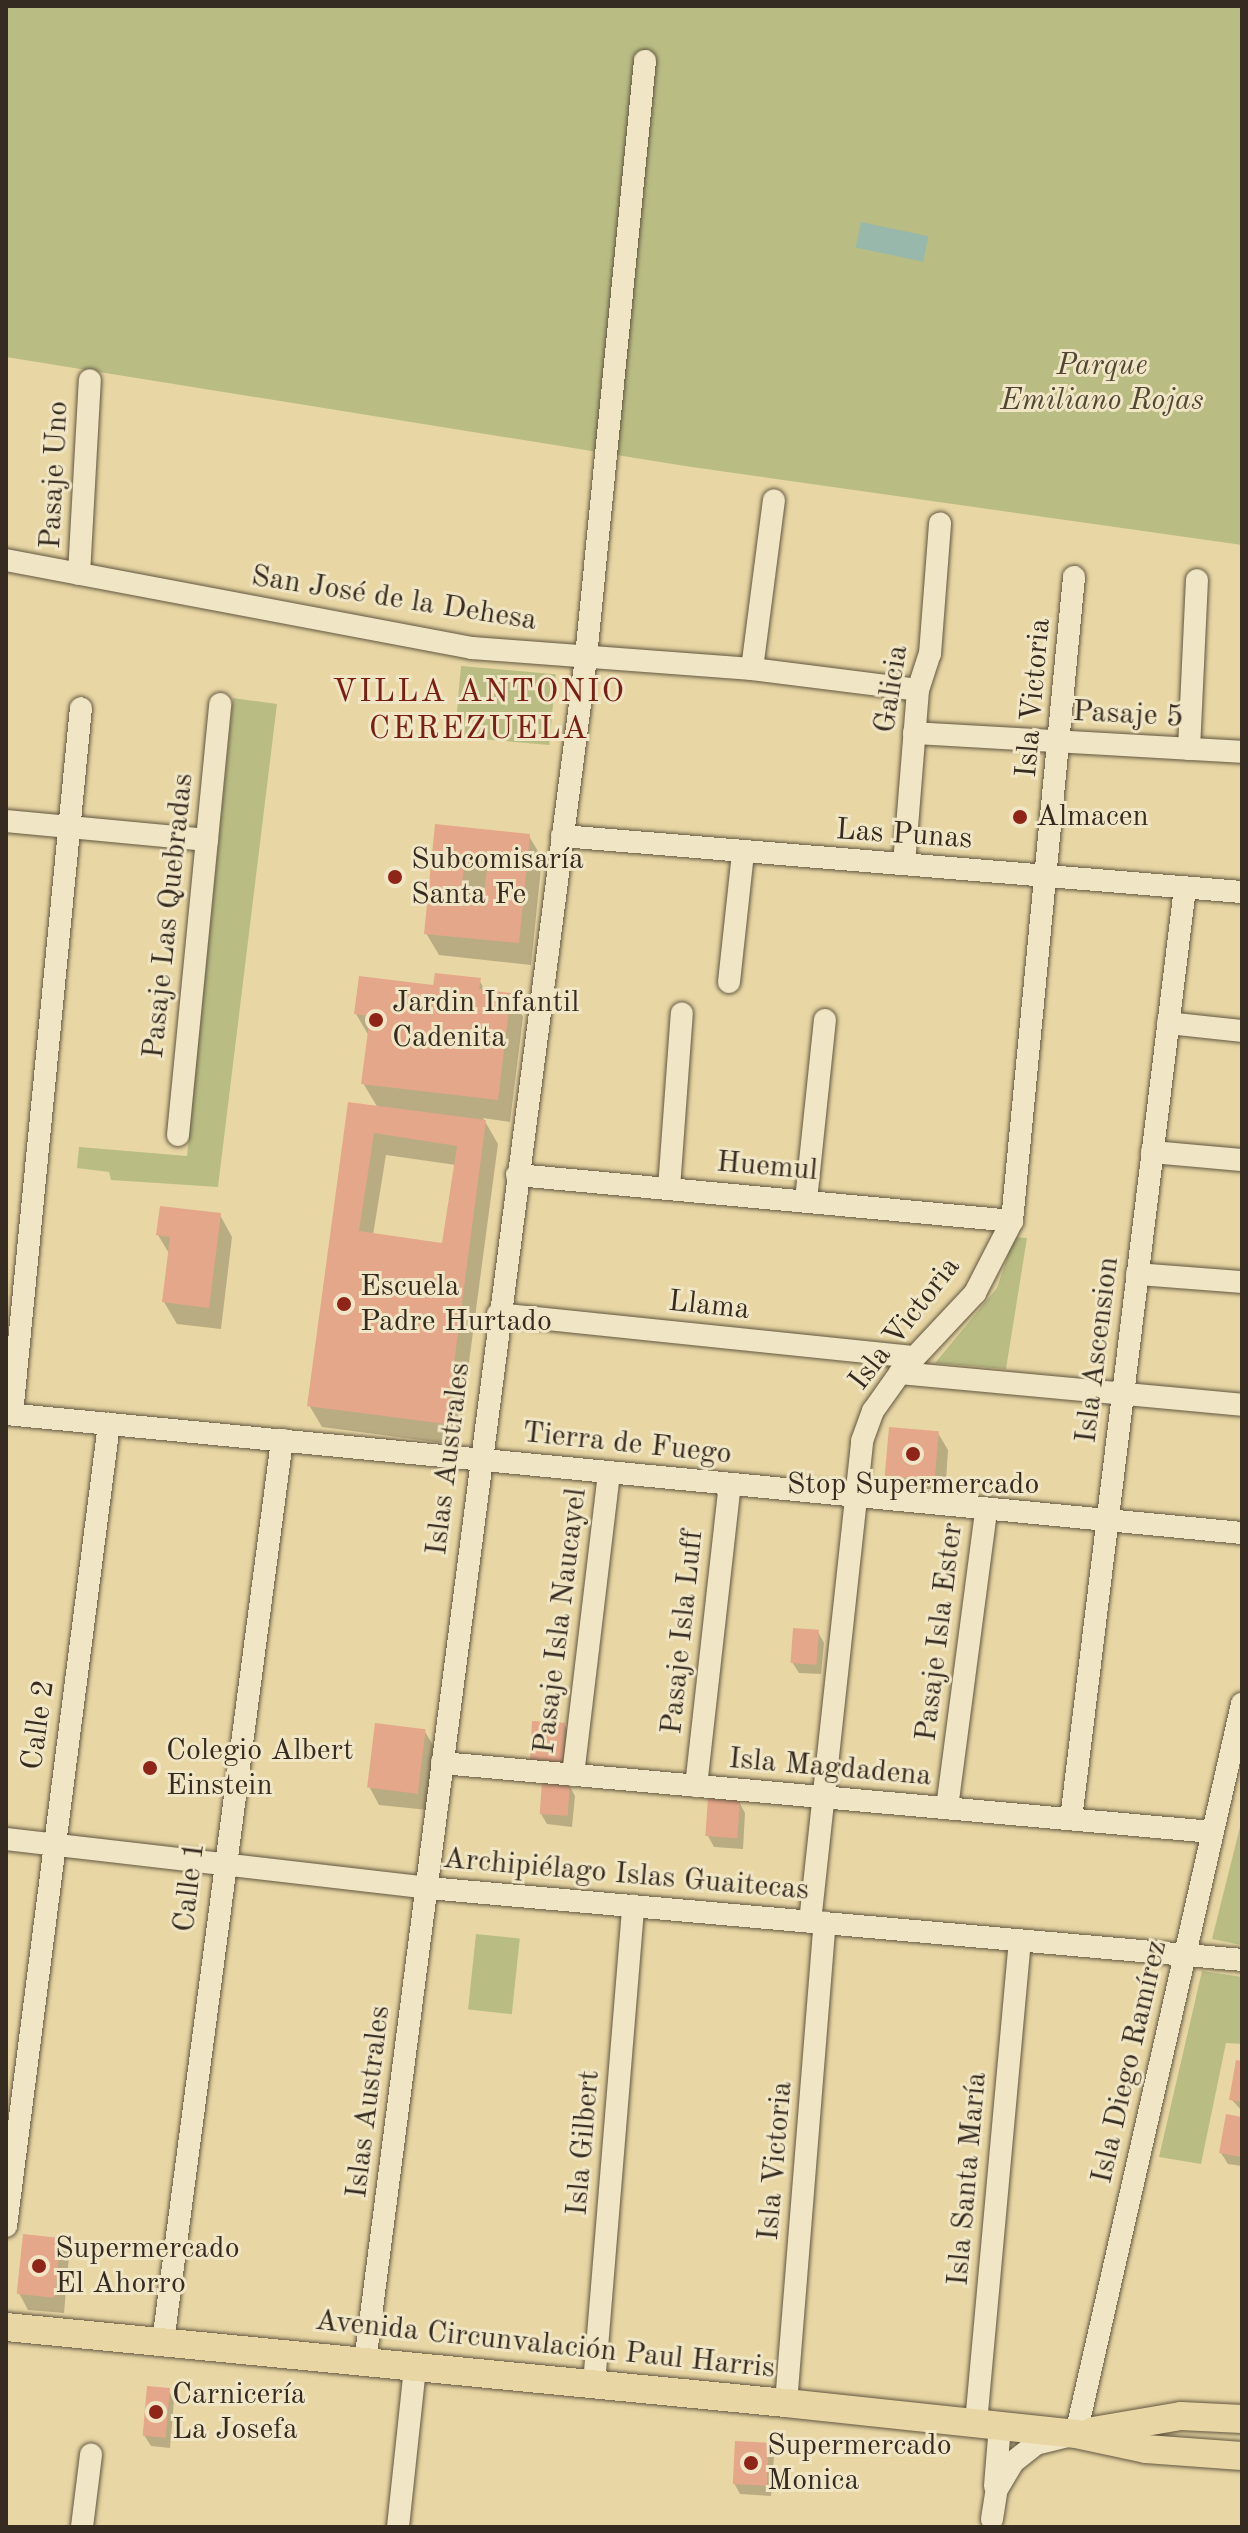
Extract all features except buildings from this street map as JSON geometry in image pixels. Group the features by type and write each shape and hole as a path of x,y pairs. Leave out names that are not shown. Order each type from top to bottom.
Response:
{"main road":[{"name":"Avenida Circunvalación Paul Harris","path":"6,2327 988,2424 1076,2434 1146,2449 1242,2456"},
{"name":"Avenida Circunvalación Paul Harris","path":"1076,2434 1181,2416 1242,2419"}],"street":[{"name":"Islas Australes","path":"365,2362 428,1888 479,1459 586,657 608,470 610,392 645,61"},
{"name":"Pasaje Uno","path":"79,574 90,380"},
{"path":"752,669 774,500"},
{"name":"Galicia","path":"904,864 918,690 930,654 940,523"},
{"name":"San José de la Dehesa","path":"6,560 472,648 752,669 918,690"},
{"name":"Isla Victoria","path":"786,2403 823,1797 856,1498 867,1426 907,1365 975,1293 1012,1221 1048,877 1074,577"},
{"path":"1189,749 1197,580"},
{"name":"Pasaje Las Quebradas","path":"178,1135 220,704"},
{"path":"9,1414 81,708"},
{"name":"Pasaje 5","path":"914,733 1242,752"},
{"path":"6,821 207,840"},
{"name":"Las Punas","path":"562,836 743,854 1242,892"},
{"path":"729,982 743,854"},
{"name":"Isla Ascension","path":"1071,1819 1185,888"},
{"path":"669,1188 682,1013"},
{"path":"806,1200 825,1020"},
{"path":"1168,1023 1242,1031"},
{"path":"1152,1152 1242,1160"},
{"name":"Huemul","path":"517,1175 1012,1221"},
{"path":"1137,1274 1242,1282"},
{"name":"Llama","path":"498,1314 1123,1394 1242,1405"},
{"name":"Tierra de Fuego","path":"9,1414 1242,1533"},
{"name":"Calle 2","path":"6,2226 109,1424"},
{"name":"Calle 1","path":"163,2342 222,1866 282,1440"},
{"name":"Pasaje Isla Naucayel","path":"573,1775 609,1473"},
{"name":"Pasaje Isla Luff","path":"696,1786 730,1485"},
{"name":"Pasaje Isla Ester","path":"947,1808 986,1510"},
{"name":"Isla Diego Ramírez","path":"1076,2434 1242,1704"},
{"name":"Isla Magdadena","path":"442,1763 1212,1832"},
{"name":"Archipiélago Islas Guaitecas","path":"6,1839 428,1888 1020,1941 1186,1952 1242,1960"},
{"name":"Isla Gilbert","path":"594,2384 633,1906"},
{"name":"Isla Santa María","path":"991,2523 988,2424 1020,1941"},
{"path":"398,2527 415,2367"},
{"path":"991,2523 997,2489 1013,2462 1036,2444 1076,2434"},
{"path":"82,2527 91,2455"}],"green space":[{"name":"Parque Emiliano Rojas","path":"6,6 1242,6 1242,545 685,466 6,357"},
{"path":"461,666 556,674 549,745 455,737"},
{"path":"233,698 277,704 218,1187 111,1180 109,1172 77,1168 79,1147 187,1156"},
{"path":"1014,1237 1027,1238 1006,1369 935,1363 997,1288"},
{"path":"1242,1819 1242,1940 1241,1945 1212,1939"},
{"path":"476,1934 520,1939 512,2014 468,2010"},
{"path":"1202,1971 1242,1977 1242,2044 1226,2043 1201,2164 1159,2157"}],"shaded area":[{"path":"861,222 928,236 923,262 856,247"}],"place":[{"name":"Almacen","path":"1020,817"},
{"name":"Subcomisaría Santa Fe","path":"395,877"},
{"name":"Jardin Infantil Cadenita","path":"376,1020"},
{"name":"Escuela Padre Hurtado","path":"344,1304"},
{"name":"Stop Supermercado","path":"913,1454"},
{"name":"Colegio Albert Einstein","path":"150,1768"},
{"name":"Supermercado El Ahorro","path":"39,2266"},
{"name":"Carnicería La Josefa","path":"156,2412"},
{"name":"Supermercado Monica","path":"751,2463"}],"district":[{"name":"VILLA ANTONIO CEREZUELA","path":"479,712"}]}
